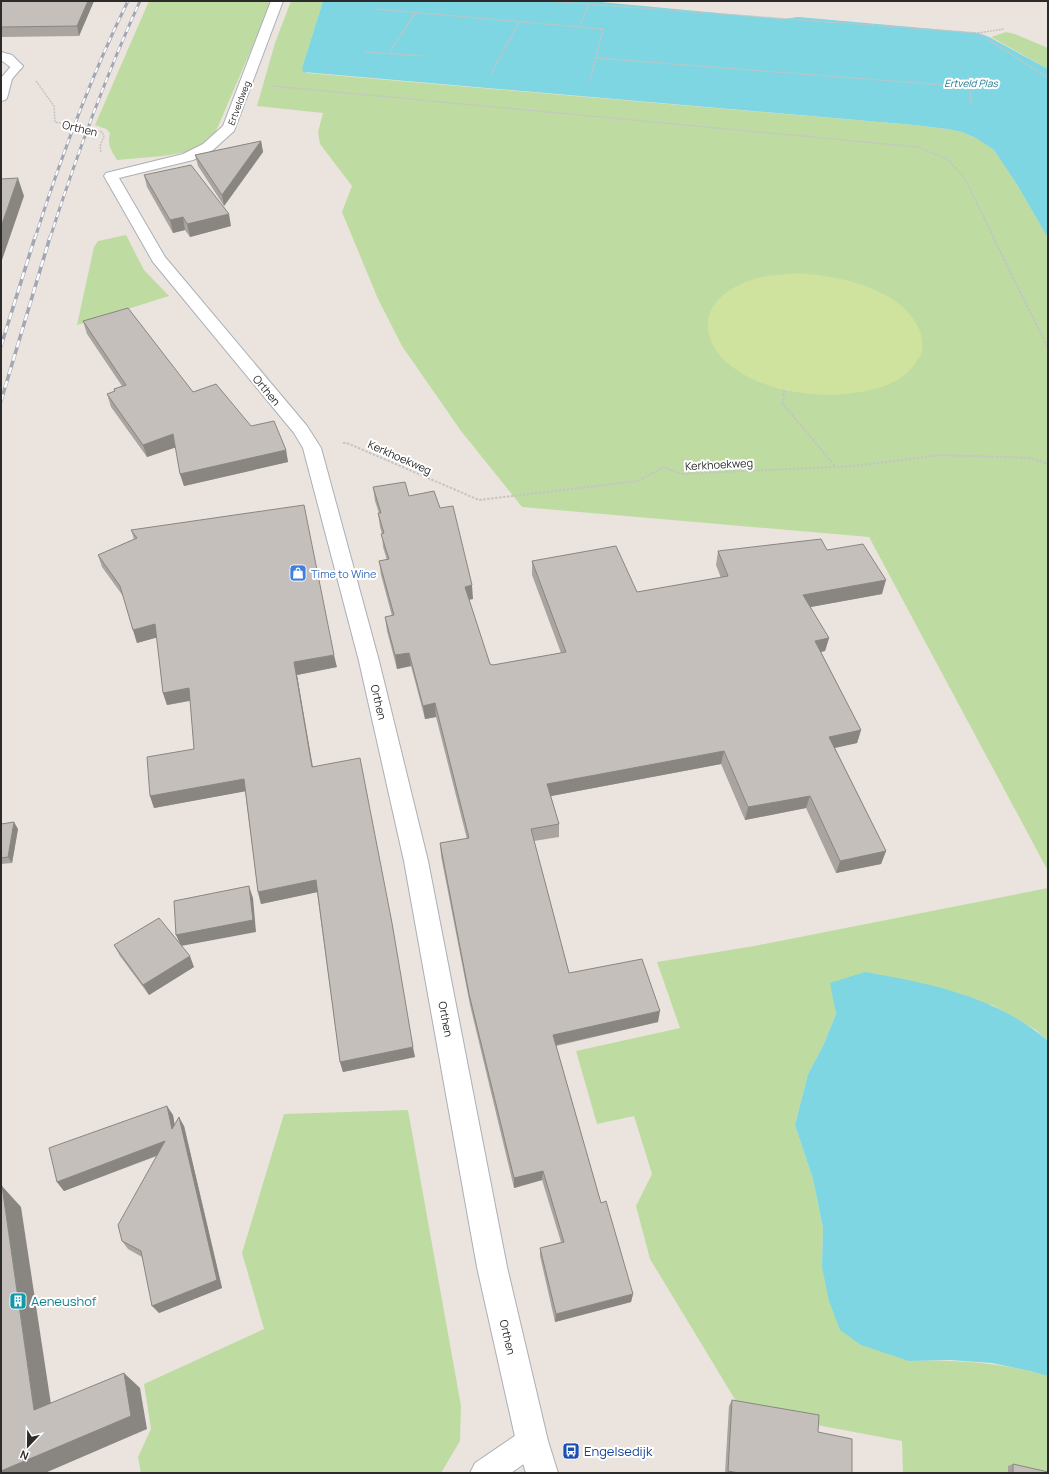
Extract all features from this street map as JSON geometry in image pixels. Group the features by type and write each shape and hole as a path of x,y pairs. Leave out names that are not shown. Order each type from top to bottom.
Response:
{"street":[{"name":"Ertveldweg","path":"112,176 177,160 208,147 229,128 277,1"},
{"path":"1,56 8,58 18,66"},
{"name":"Orthen","path":"112,176 158,259 301,430 312,448 369,661 416,861 492,1267 532,1440 542,1473"}],"lane":[{"path":"1,98 7,78 18,66"},
{"path":"485,1473 532,1440"}],"path":[{"path":"546,1 978,33 1004,29"},
{"path":"580,27 589,4"},
{"path":"376,9 603,29 590,81"},
{"path":"389,54 416,12"},
{"path":"491,74 519,22"},
{"path":"978,33 1048,78"},
{"path":"366,52 425,56"},
{"path":"596,58 970,87"},
{"name":"Orthen","path":"18,66 38,83 54,106 56,122 103,133 100,150 101,157 112,176"},
{"path":"969,77 971,103"},
{"path":"247,83 918,147 948,159 964,177 1048,348"},
{"path":"784,390 783,404 836,467"},
{"name":"Kerkhoekweg","path":"312,448 348,443 479,500 638,481 664,467 681,474 836,467 856,466 941,454 1030,458 1048,464"}],"green space":[{"path":"149,1 271,1 213,138 186,152 163,156 117,160 109,144 110,133 106,129 95,125"},
{"path":"291,1 323,1 302,68 307,73 914,125 962,132 976,138 994,150 1016,183 1048,238 1048,871 869,537 522,507 461,431 402,346 378,299 342,212 352,186 320,144 318,132 323,113 257,106 275,43"},
{"path":"1006,32 1015,34 1048,48 1048,69 991,37"},
{"path":"126,235 144,270 169,296 77,325 94,247 98,241"},
{"path":"798,273 833,277 855,282 887,296 901,306 918,326 921,334 922,353 910,370 896,381 878,388 859,392 818,395 777,388 757,381 739,372 724,360 713,345 708,328 712,308 719,299 736,286 758,278"},
{"path":"1048,888 1048,1041 1036,1030 992,1005 831,984 836,1014 823,1046 808,1074 795,1125 813,1179 823,1228 822,1267 909,1361 979,1363 1031,1371 1048,1376 1048,1473 903,1473 902,1441 742,1411 650,1259 636,1206 652,1174 634,1116 597,1124 576,1051 680,1028 657,962 754,946"},
{"path":"408,1110 461,1406 460,1441 441,1473 141,1473 138,1457 151,1429 144,1384 264,1329 242,1253 284,1114"}],"water":[{"name":"Ertveld Plas","path":"323,1 590,1 784,19 798,17 979,33 1048,69 1048,238 1016,183 994,150 976,138 962,132 914,125 303,72 302,68"},
{"path":"865,972 914,981 962,994 1007,1013 1048,1041 1048,1376 992,1363 950,1360 909,1361 861,1345 840,1330 829,1301 822,1267 823,1228 813,1179 795,1125 808,1074 823,1046 836,1014 830,983"}],"building":[{"path":"1,1 88,1 77,26 1,27"},
{"path":"261,141 222,195 195,155"},
{"path":"191,165 229,214 187,224 183,217 170,220 144,175"},
{"path":"18,178 1,227 1,179"},
{"path":"128,308 193,392 216,384 251,426 274,421 286,450 180,474 173,434 143,445 107,394 115,391 114,389 126,385 83,321"},
{"path":"405,482 409,496 434,491 440,508 453,506 472,585 465,587 490,664 493,665 566,652 532,561 616,546 637,592 728,576 718,551 821,539 827,550 863,544 886,580 803,595 829,638 815,641 861,730 829,737 886,851 840,861 810,796 748,807 724,751 547,784 559,824 531,829 569,973 642,959 660,1011 553,1035 601,1203 606,1201 633,1294 556,1314 540,1248 564,1242 543,1171 514,1178 469,994 440,843 469,838 435,703 423,706 409,653 395,655 385,617 394,615 379,561 389,559 381,534 384,533 378,513 381,513 373,487"},
{"path":"304,505 334,655 294,662 312,767 360,758 392,923 413,1047 340,1062 316,880 258,892 244,779 150,796 147,757 194,749 189,688 163,693 155,624 133,630 120,586 98,555 137,538 131,530"},
{"path":"14,822 8,857 1,858 1,824"},
{"path":"249,886 253,920 176,935 174,901"},
{"path":"159,918 190,956 143,985 114,945"},
{"path":"167,1106 172,1129 179,1117 217,1280 152,1306 141,1251 122,1241 118,1225 165,1141 57,1182 49,1148"},
{"path":"2,1186 34,1410 124,1373 131,1416 1,1471 1,1187"},
{"path":"732,1400 819,1415 818,1432 852,1439 852,1473 739,1473 728,1471"},
{"path":"1013,1464 1048,1472 1048,1473 1013,1473"}],"railway":[{"path":"35,238 77,118 101,59 128,1"},
{"path":"50,238 92,118 140,1"},
{"path":"1,346 35,237"},
{"path":"1,401 50,237"}],"place":[{"name":"Time to Wine","path":"298,573"},
{"name":"Aeneushof","path":"18,1301"},
{"name":"Engelsedijk","path":"571,1451"}]}
